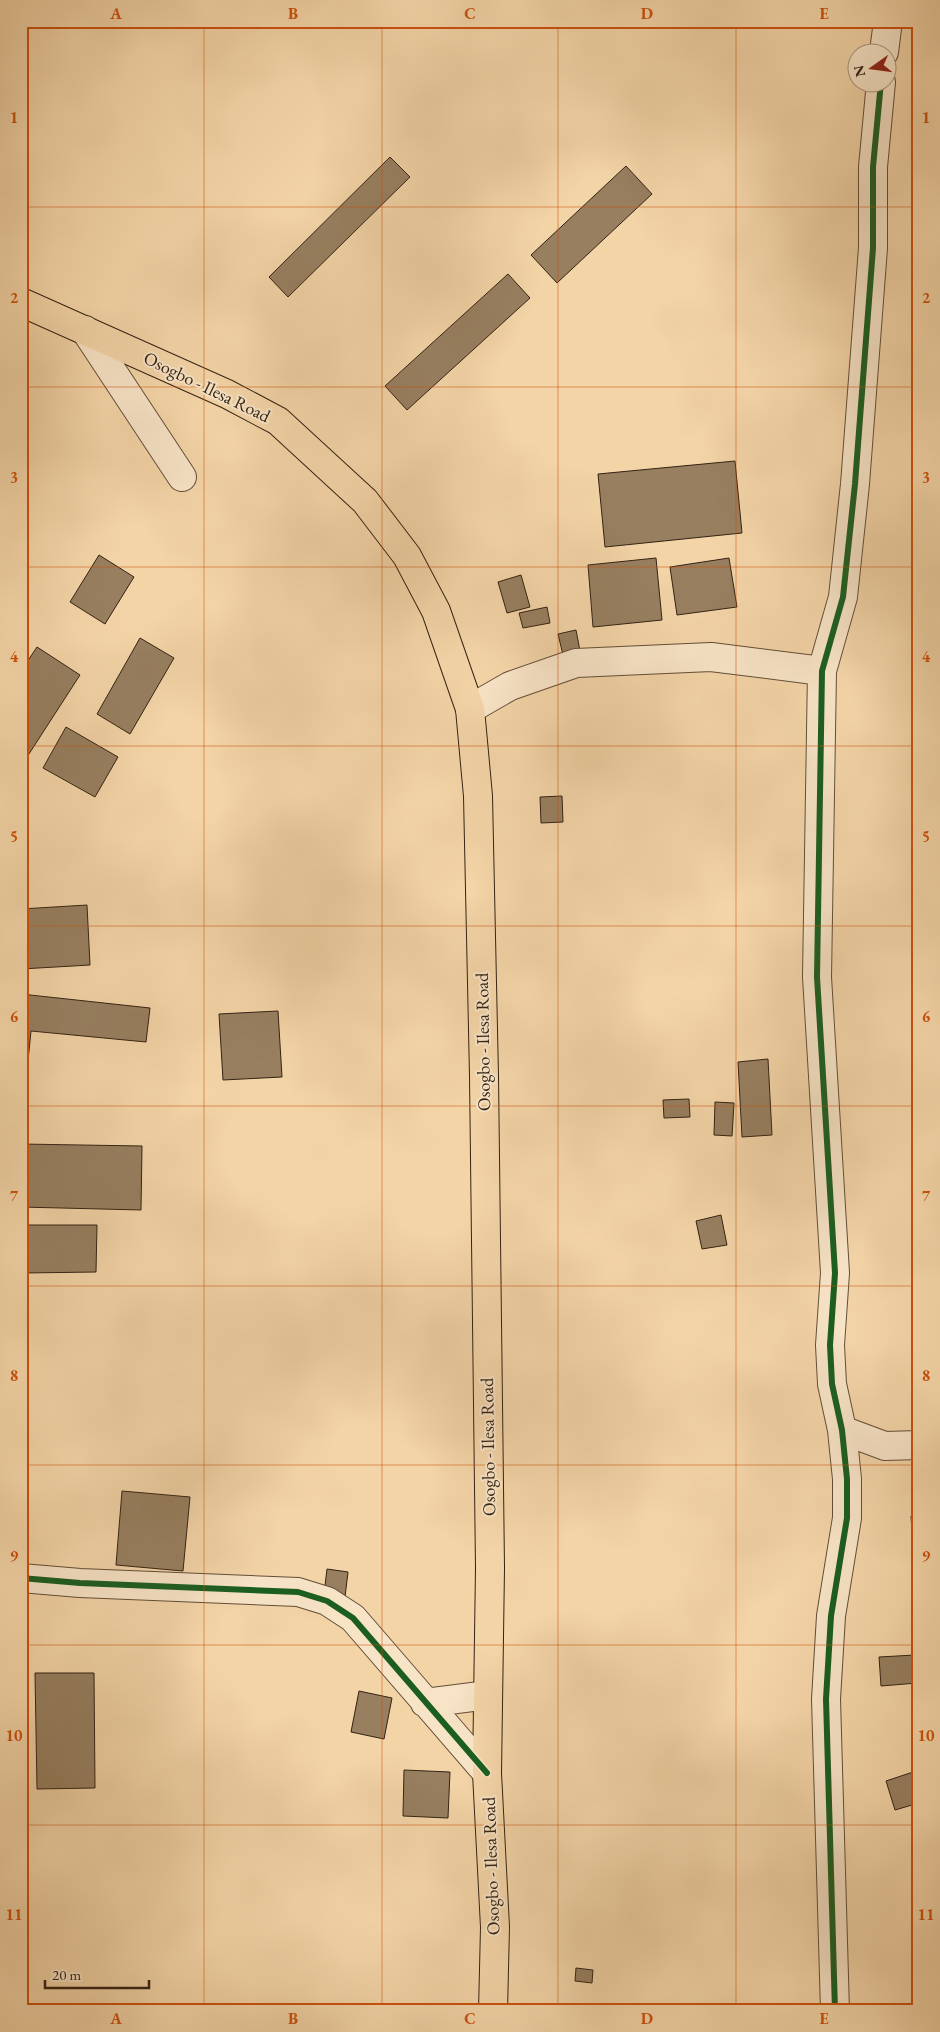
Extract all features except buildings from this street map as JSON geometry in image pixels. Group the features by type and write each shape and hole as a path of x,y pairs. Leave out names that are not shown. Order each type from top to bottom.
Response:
{"main road":[{"name":"Osogbo - Ilesa Road","path":"21,302 227,394 278,421 365,501 407,556 436,611 470,709 478,796 480,873 490,1568 487,1772 495,1927 492,2011"}],"street":[{"path":"885,42 888,21"},
{"path":"835,2011 826,1699 831,1616 846,1518 847,1479 842,1430 832,1384 830,1345 835,1273 817,977 822,671 843,597 855,484 873,248 873,167 880,92"},
{"path":"85,330 182,477"},
{"path":"470,709 510,686 576,663 711,657 822,671"},
{"path":"842,1430 885,1446 919,1445"},
{"path":"847,1479 885,1446"},
{"path":"21,1578 80,1583 298,1592 320,1599 353,1618 487,1772"},
{"path":"425,1703 488,1695"}],"cycle path":[{"path":"835,2011 826,1699 831,1616 847,1518 847,1479 842,1430 832,1384 830,1345 835,1273 817,977 822,671 843,597 855,484 873,248 873,167 880,92"},
{"path":"21,1578 80,1583 298,1592 327,1601 353,1618 487,1773"}]}
